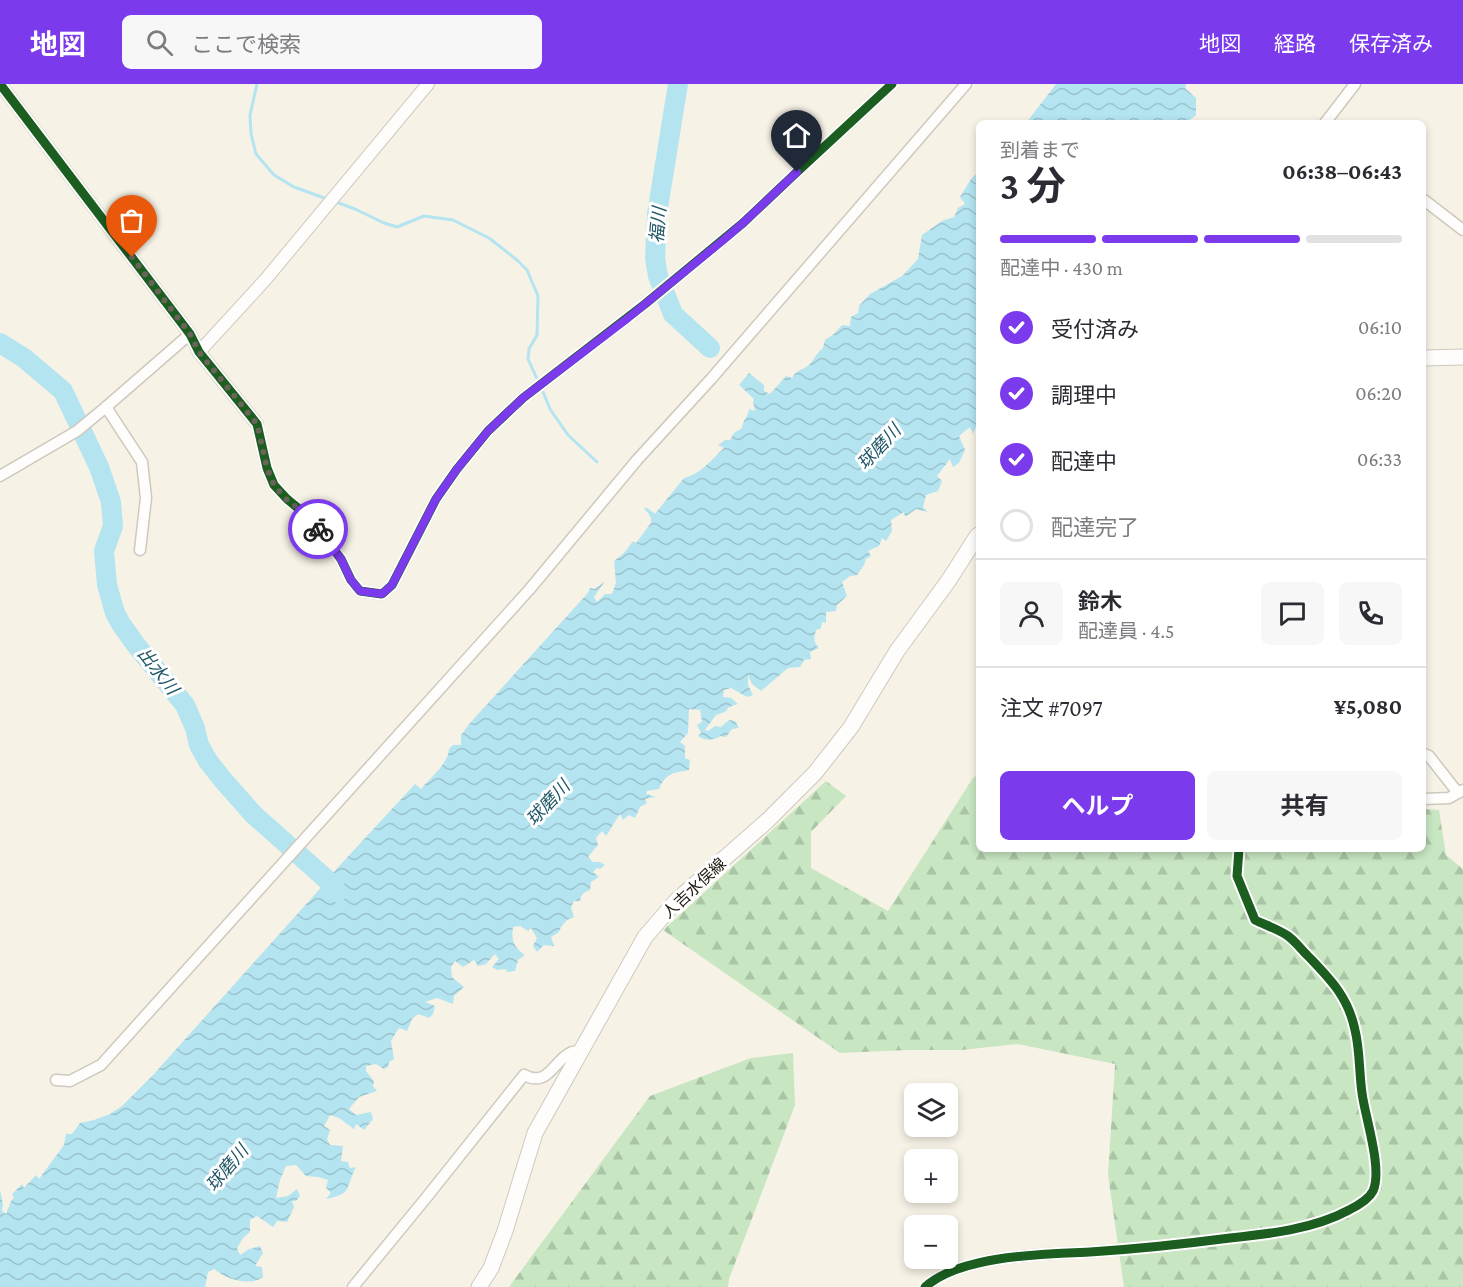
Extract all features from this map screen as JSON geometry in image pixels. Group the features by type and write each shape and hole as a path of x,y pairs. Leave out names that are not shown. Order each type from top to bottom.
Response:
{"main road":[{"path":"1426,358 1463,357"},
{"name":"人吉水俣線","path":"479,1287 492,1268 535,1133 645,937 676,901 767,821 815,772 851,727 897,651 949,580 976,538"}],"street":[{"path":"199,352 265,280 428,84"},
{"path":"2,85 190,334 199,352 257,424 267,468 274,485 286,499 310,518 341,559 351,580 360,591 382,594 392,585 436,499 488,431 523,398 645,304 743,223 892,84"},
{"path":"56,1080 70,1081 101,1065 529,590 637,460 711,379 966,84"},
{"path":"1327,120 1355,84"},
{"path":"1426,202 1463,230"},
{"path":"0,476 77,431 190,334"},
{"path":"106,407 142,462 146,498 140,550"},
{"path":"1426,755 1460,791 1449,798 1426,799"},
{"path":"925,1287 951,1270 994,1260 1039,1254 1193,1244 1249,1237 1315,1224 1360,1204 1373,1192 1376,1177 1375,1161 1362,1093 1355,1029 1347,1004 1334,982 1287,935 1255,920 1237,876 1239,852"},
{"path":"353,1287 524,1075 531,1078 542,1078 573,1052 581,1052"}],"green space":[{"path":"976,776 976,852 1426,852 1426,809 1439,810 1446,855 1463,869 1463,1287 1124,1287 1108,1175 1115,1064 1018,1044 961,1050 840,1053 663,930 826,781 846,796 811,832 811,868 888,911"},
{"path":"793,1053 795,1105 729,1279 728,1287 509,1287 650,1096 751,1058"}],"water":[{"path":"1056,84 1186,84 1185,88 1196,98 1196,115 1190,120 1028,120"},
{"name":"球磨川","path":"976,174 976,426 973,434 970,427 959,436 965,450 959,463 953,467 950,459 937,476 942,481 938,491 926,495 923,507 928,512 916,509 905,517 904,512 891,520 892,531 886,541 882,538 879,546 868,551 871,556 866,559 857,575 850,576 842,582 847,596 837,605 836,611 826,612 826,623 822,622 821,628 816,630 815,635 815,642 819,648 810,652 811,659 804,660 800,667 788,668 761,691 752,684 748,675 748,685 753,695 747,697 731,688 724,690 723,697 731,698 738,704 716,715 705,730 708,731 715,726 721,727 729,720 735,721 739,728 732,729 726,737 704,739 698,736 701,733 697,725 702,722 700,710 689,709 688,733 680,742 685,746 685,758 690,760 689,770 671,775 664,780 659,789 647,791 646,794 656,797 645,799 647,803 640,807 635,818 629,815 623,820 620,814 606,836 602,831 596,838 598,845 588,857 593,862 605,865 593,872 599,877 591,882 590,890 583,894 580,901 574,901 571,907 574,917 567,920 559,932 551,937 554,946 544,945 537,952 533,946 537,938 531,928 528,931 520,926 513,927 514,943 525,955 518,960 515,971 508,972 505,969 497,970 492,967 499,959 495,954 486,964 478,966 474,960 463,967 455,961 451,967 452,977 464,987 454,996 453,1004 437,998 425,1002 435,1006 433,1014 429,1018 418,1014 412,1019 407,1031 399,1028 391,1041 394,1059 389,1062 388,1067 384,1069 376,1064 366,1066 366,1071 374,1081 373,1086 377,1091 359,1097 349,1109 356,1115 371,1112 373,1119 364,1130 356,1124 354,1129 339,1118 330,1115 324,1126 330,1130 327,1139 330,1145 343,1146 341,1161 348,1162 350,1168 356,1167 347,1189 341,1195 326,1199 331,1193 326,1188 328,1180 306,1176 296,1165 286,1166 276,1198 288,1196 297,1189 300,1196 296,1201 292,1201 294,1207 287,1222 277,1221 273,1227 257,1216 250,1220 250,1232 237,1248 240,1255 260,1246 263,1253 255,1266 262,1267 263,1277 257,1280 245,1282 225,1276 214,1269 208,1272 205,1287 0,1287 0,1190 2,1211 6,1214 14,1198 12,1194 22,1184 24,1188 36,1175 39,1179 64,1145 66,1134 72,1134 80,1123 110,1114 122,1106 153,1075 326,882 318,874 321,870 329,877 415,784 421,789 446,760 449,749 453,745 461,745 461,735 470,723 590,588 595,589 605,581 594,597 597,602 605,594 612,594 616,583 614,561 633,541 636,543 651,523 646,509 654,515 684,478 706,466 724,448 718,445 725,440 730,440 734,433 742,428 749,409 755,411 754,399 739,385 749,373 764,385 764,391 770,394 786,376 792,378 798,371 809,365 823,348 825,340 842,325 850,326 851,317 858,313 859,306 870,294 902,276 918,259 922,235 942,221 954,217 958,208 965,204 960,197"}],"waterway":[{"path":"257,84 250,115 251,134 256,154 274,175 294,187 327,199"},
{"name":"福川","path":"678,84 657,214 655,258 658,276 673,314 710,348"},
{"path":"336,202 397,227 424,216 453,220 489,238 517,260 527,270 538,296 537,335 529,349 528,359 538,381"},
{"name":"出水川","path":"0,343 24,358 63,391 99,467 111,502 113,526 104,551 107,585 115,613 121,624 185,705 195,728 199,745 223,780 254,815 334,886 337,892"},
{"path":"541,387 550,409 568,435 597,462"},
{"path":"646,509 657,517"}],"cycle path":[{"path":"0,84 190,334 199,352 257,424 267,468 274,485 310,518 341,559 351,580 360,591 382,594 392,585 436,499 488,431 523,398 645,304 743,223 892,84"},
{"path":"925,1287 940,1276 959,1268 1003,1258 1160,1246 1291,1230 1335,1216 1359,1204 1371,1194 1376,1181 1375,1157 1362,1093 1358,1045 1348,1007 1337,988 1291,938 1255,920 1237,876 1239,852"}],"way so far":[{"path":"132,257 190,334 199,352 257,424 267,468 274,485 286,499 310,518 318,529"}],"route":[{"path":"318,529 341,559 351,580 360,591 382,594 392,585 436,499 488,431 523,398 628,318 727,237 797,172"}]}
